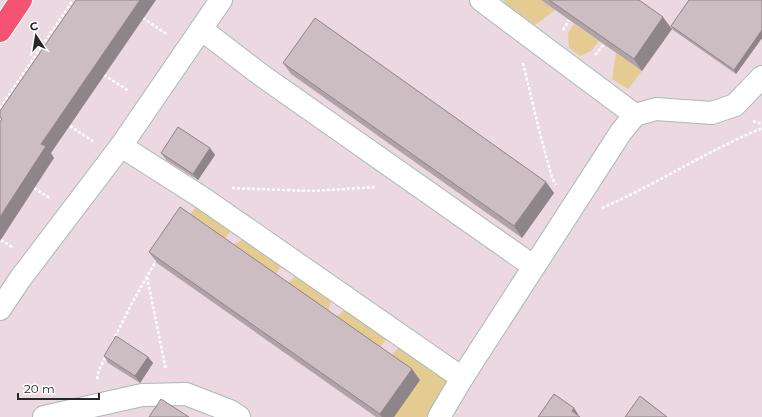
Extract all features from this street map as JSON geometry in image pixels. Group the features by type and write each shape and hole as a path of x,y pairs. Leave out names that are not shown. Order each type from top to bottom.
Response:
{"main road":[{"path":"0,30 21,0"}],"lane":[{"path":"0,308 20,279 121,146 221,0"},
{"path":"481,0 635,116"},
{"path":"201,29 261,75 533,266"},
{"path":"439,417 533,266 621,132 635,116 656,109 712,113 735,104 762,77"},
{"path":"121,146 190,190 462,378"},
{"path":"44,417 142,395 171,394 186,394 232,415"}],"path":[{"path":"0,108 73,0"},
{"path":"527,35 522,53 525,77 552,178 568,213 591,213 642,190 729,142 762,128"},
{"path":"190,190 240,187 311,191 378,187"},
{"path":"113,342 158,258"},
{"path":"147,277 171,394"},
{"path":"93,405 99,370 109,349"}],"shaded area":[{"path":"504,0 541,0 555,10 535,25 504,2"},
{"path":"574,24 599,41 591,51 580,56 569,48 568,33"},
{"path":"616,53 642,71 628,89 612,79"},
{"path":"198,204 233,228 222,242 188,218"},
{"path":"246,238 283,263 273,278 229,247"},
{"path":"298,274 332,297 327,315 285,286"},
{"path":"348,307 388,336 378,351 333,320"},
{"path":"401,346 448,381 426,417 394,417 388,358"}],"building":[{"path":"76,0 140,0 41,144 46,146 0,217 0,122 2,119 0,117 0,111"},
{"path":"549,0 639,0 663,17 634,59"},
{"path":"689,0 762,0 762,30 734,70 671,26"},
{"path":"315,18 546,182 514,226 283,63"},
{"path":"178,127 210,148 193,174 161,153"},
{"path":"180,207 412,369 380,414 149,252"},
{"path":"116,336 148,357 135,376 104,356"},
{"path":"554,394 574,408 572,411 580,417 538,417"},
{"path":"640,396 667,417 625,417"},
{"path":"161,399 189,417 149,417"}]}
